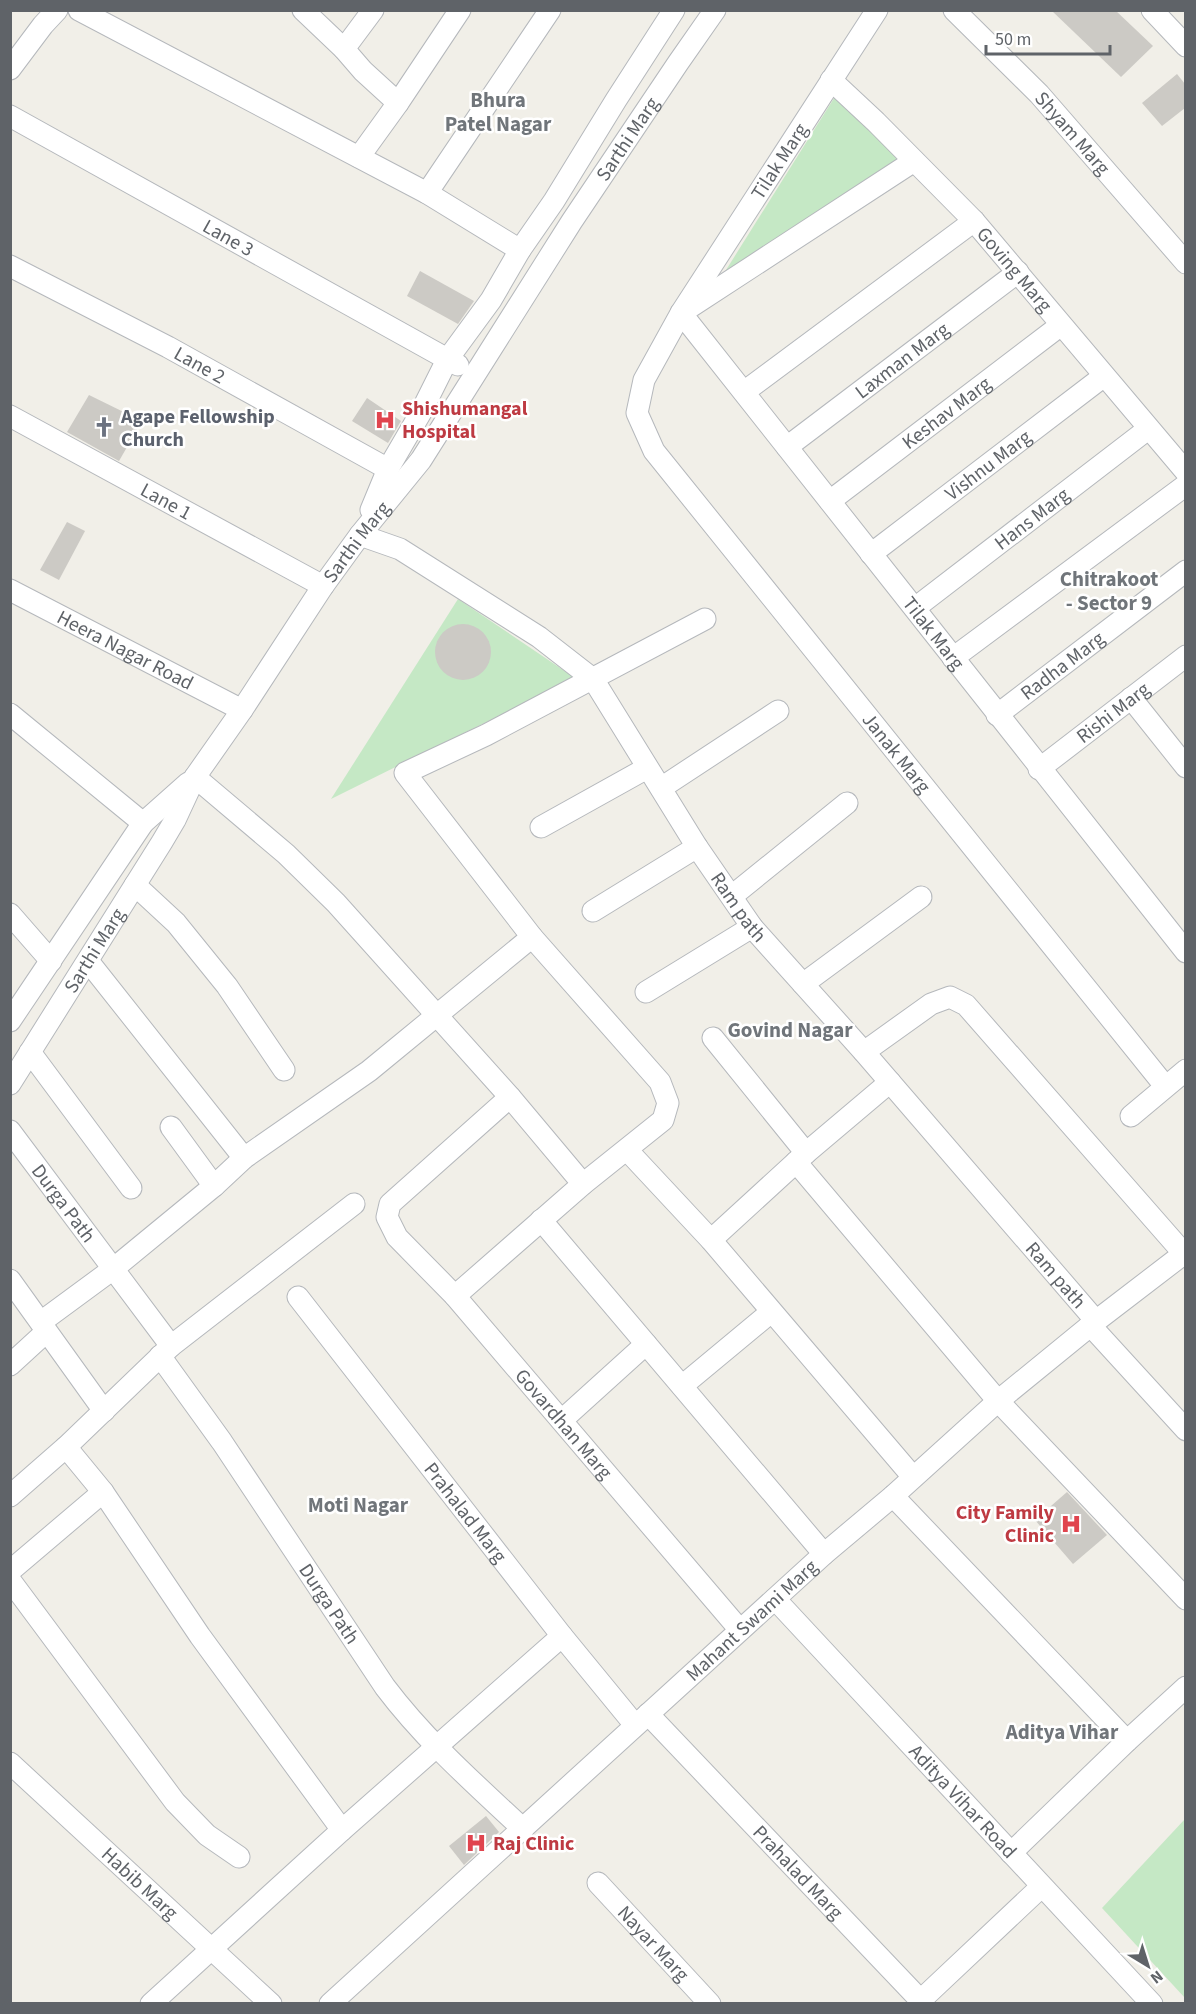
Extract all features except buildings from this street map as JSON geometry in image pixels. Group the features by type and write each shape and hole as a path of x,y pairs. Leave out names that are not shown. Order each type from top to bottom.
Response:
{"street":[{"path":"10,69 57,10"},
{"path":"79,10 427,193 520,250"},
{"path":"303,10 344,49 363,71 398,102"},
{"path":"344,49 373,10"},
{"path":"359,157 460,10"},
{"path":"427,193 550,10"},
{"name":"Sarthi Marg","path":"360,535 388,468 420,414 447,360 491,300 520,250 554,201 674,10"},
{"name":"Sarthi Marg","path":"10,1084 175,820 195,777 360,535 421,460 572,221 715,10"},
{"name":"Tilak Marg","path":"637,413 644,380 681,313 877,10"},
{"name":"Shyam Marg","path":"954,10 1039,94 1185,263"},
{"path":"1152,10 1185,46"},
{"name":"Goving Marg","path":"831,80 974,222 1185,472"},
{"name":"Lane 3","path":"10,116 474,374"},
{"path":"681,313 914,161"},
{"path":"744,392 974,222"},
{"name":"Lane 2","path":"10,266 168,346 388,468"},
{"name":"Laxman Marg","path":"787,447 1018,272"},
{"name":"Tilak Marg","path":"681,313 1185,952"},
{"name":"Keshav Marg","path":"830,501 1061,325"},
{"name":"Vishnu Marg","path":"871,554 1104,376"},
{"name":"Janak Marg","path":"637,413 654,451 1165,1086"},
{"name":"Lane 1","path":"10,416 324,586"},
{"name":"Hans Marg","path":"915,608 1148,429"},
{"path":"954,658 1185,485"},
{"name":"Ram path","path":"360,535 400,549 539,637 593,679 697,847 752,927 890,1082 1185,1430"},
{"name":"Radha Marg","path":"997,715 1185,571"},
{"name":"Heera Nagar Road","path":"10,590 242,710"},
{"path":"455,1296 583,1184 663,1120 668,1103 660,1082 532,937 405,773 486,735 705,619"},
{"name":"Rishi Marg","path":"1039,769 1185,656"},
{"path":"1131,698 1185,767"},
{"path":"661,788 778,711"},
{"path":"10,714 143,823"},
{"path":"541,827 647,768"},
{"path":"12,1016 143,823 195,777 286,854 336,903 438,1015 583,1184"},
{"path":"732,896 847,803"},
{"path":"592,911 697,847"},
{"path":"135,885 176,923 227,986 284,1070"},
{"path":"803,984 921,897"},
{"path":"10,914 51,961"},
{"path":"646,992 752,927"},
{"path":"10,1365 43,1327 214,1186 244,1158 369,1071 532,937"},
{"path":"88,961 244,1158"},
{"path":"864,1052 932,1004 950,998 966,1005 1185,1254"},
{"path":"713,1038 801,1157 998,1401 1185,1599"},
{"path":"30,1052 131,1188"},
{"path":"1131,1116 1185,1070"},
{"path":"711,1240 801,1157 890,1082"},
{"name":"Govardhan Marg","path":"510,1097 390,1204 387,1217 397,1237 455,1296 740,1630"},
{"path":"171,1127 214,1186"},
{"name":"Durga Path","path":"10,1131 113,1269 164,1345 222,1442 385,1687 408,1718 437,1748 523,1829"},
{"path":"627,1150 711,1240 913,1477"},
{"path":"10,1496 104,1411 164,1345 354,1204"},
{"path":"541,1220 824,1554"},
{"name":"Mahant Swami Marg","path":"330,2004 824,1554 893,1496 998,1401 1093,1323 1185,1254"},
{"path":"10,1280 104,1411"},
{"name":"Prahalad Marg","path":"298,1297 562,1636 913,1999"},
{"path":"682,1386 771,1312"},
{"path":"561,1420 646,1344"},
{"path":"66,1447 103,1492 200,1636 342,1830"},
{"path":"10,1571 103,1492"},
{"path":"893,1496 1127,1741"},
{"path":"10,1580 175,1802 207,1836 239,1857"},
{"name":"Aditya Vihar Road","path":"775,1599 1152,2004"},
{"path":"151,2004 342,1830 562,1636"},
{"path":"1011,1853 1185,1687"},
{"name":"Habib Marg","path":"10,1763 271,2004"},
{"name":"Nayar Marg","path":"598,1883 710,2004"},
{"path":"913,1999 1041,1887"}],"green space":[{"path":"836,95 900,162 704,305"},
{"path":"458,599 575,678 331,799"},
{"path":"1185,1819 1185,1998 1102,1908"}],"place":[{"name":"Shishumangal Hospital","path":"385,420"},
{"name":"Agape Fellowship Church","path":"104,427"},
{"name":"City Family Clinic","path":"1071,1524"},
{"name":"Raj Clinic","path":"476,1843"}],"district":[{"name":"Bhura Patel Nagar","path":"498,112"},
{"name":"Chitrakoot - Sector 9","path":"1109,591"},
{"name":"Govind Nagar","path":"790,1030"},
{"name":"Moti Nagar","path":"358,1505"},
{"name":"Aditya Vihar","path":"1062,1732"}]}
